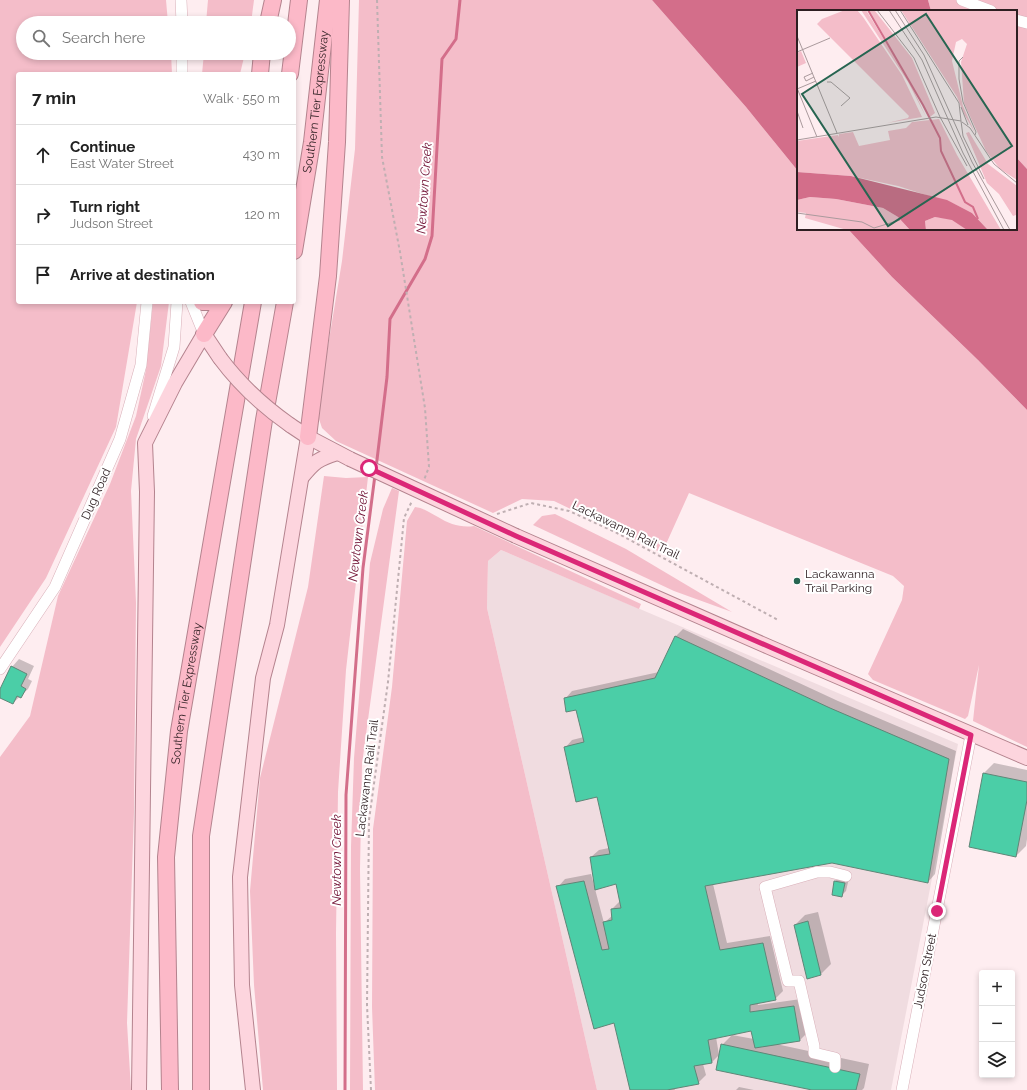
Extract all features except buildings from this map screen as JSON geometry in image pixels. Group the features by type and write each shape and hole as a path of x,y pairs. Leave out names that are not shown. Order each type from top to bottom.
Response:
{"highway":[{"path":"270,16 273,0"},
{"path":"296,25 299,0"},
{"name":"Southern Tier Expressway","path":"296,239 312,142 328,0"},
{"path":"308,437 328,276 337,142 341,0"},
{"path":"260,72 261,60"},
{"path":"290,72 292,60"},
{"path":"204,334 223,304"},
{"name":"Southern Tier Expressway","path":"170,1090 167,849 180,731 253,304"},
{"path":"201,1090 201,836 264,420 285,304"}],"main road":[{"path":"139,1090 147,492 145,443 174,382 204,334 233,376 255,398 308,437 343,456 516,536 971,735 1027,758"},
{"path":"253,1090 242,985 240,877 263,678 277,625 308,437"},
{"path":"302,478 310,466 320,458 343,456"}],"street":[{"path":"181,0 182,16"},
{"path":"962,0 988,10"},
{"path":"1017,20 1027,24"},
{"path":"182,60 182,72"},
{"name":"Dug Road","path":"0,669 55,587 120,439 141,365 147,304"},
{"path":"145,443 174,347 177,304"},
{"path":"192,304 195,314 204,334"},
{"name":"Judson Street","path":"902,1090 971,735"},
{"path":"835,1067 834,1058 814,1053 814,1046 800,981 788,981 765,887 817,872 830,872 846,876"}],"path":[{"path":"377,0 382,157 400,252 425,408 429,467 422,483"},
{"name":"Lackawanna Rail Trail","path":"371,1090 367,1005 369,820 388,682 404,518 415,496"},
{"name":"Lackawanna Rail Trail","path":"493,516 531,502 569,511 617,533 778,620"}],"shaded area":[{"path":"0,0 166,0 167,16 16,16 16,60 171,60 172,72 16,72 16,304 137,304 116,427 46,578 0,647"},
{"path":"208,0 254,0 252,16 207,16"},
{"path":"359,0 652,0 746,107 797,170 797,230 849,230 892,277 978,360 1027,410 1027,747 973,721 979,665 968,716 965,719 873,680 868,674 902,600 904,586 893,576 689,493 662,553 554,501 522,499 493,513 336,441 322,428 317,413 342,261 355,149"},
{"path":"652,0 928,0 931,10 797,10 797,170 746,107"},
{"path":"928,0 1027,0 1027,169 1017,158 1017,10 931,10"},
{"path":"203,60 243,60 240,72 202,72"},
{"path":"1017,158 1027,169 1027,410 978,360 892,277 849,230 1017,230"},
{"path":"153,304 169,304 161,366 136,439 131,491 136,603 134,812 127,1023 131,1090 0,1090 0,757 30,716 58,596 110,484 136,416 146,370"},
{"path":"324,476 346,478 368,477 346,670 338,792 336,933 337,1090 263,1090 254,985 250,891 260,778 308,587"},
{"path":"392,488 399,491 362,764 360,869 363,1090 350,1090 351,847 354,758 370,563 383,509"},
{"path":"415,507 460,526 474,526 641,604 639,609 501,550 488,561 487,608 597,1090 375,1090 372,1007 373,829 392,687 407,521"},
{"path":"555,514 626,549 732,612 674,591 533,525 542,516"},
{"path":"501,550 958,744 891,1090 597,1090 487,608 488,561"}],"waterway":[{"name":"Newtown Creek","path":"376,468 387,377 390,319 425,259 432,236 442,59 456,39 460,0"},
{"name":"Newtown Creek","path":"345,1090 346,795 363,568 375,475"}],"place":[{"name":"Lackawanna Trail Parking","path":"797,581"}],"route":[{"path":"369,468 516,536 971,735 937,911"}]}
